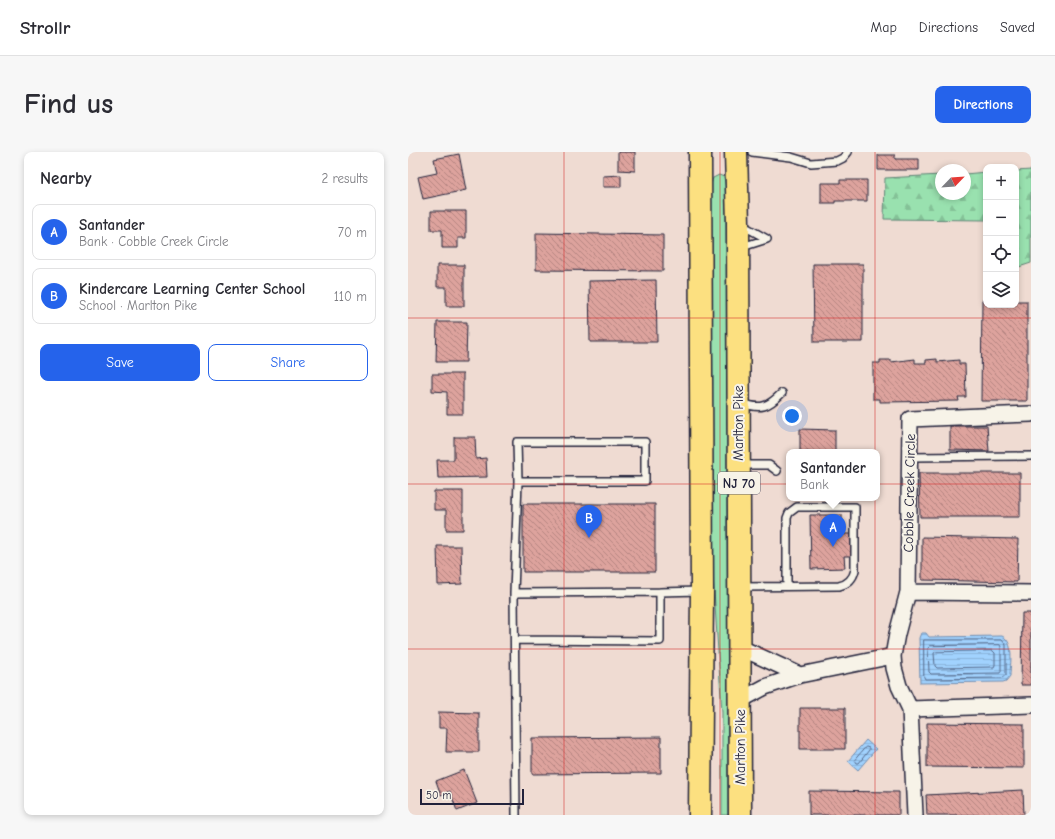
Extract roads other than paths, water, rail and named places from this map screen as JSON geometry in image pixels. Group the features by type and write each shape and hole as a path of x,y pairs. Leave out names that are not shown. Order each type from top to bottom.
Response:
{"highway":[{"name":"NJ 70","path":"700,152 702,590 700,815"},
{"name":"Marlton Pike","path":"736,152 738,223 740,815"},
{"path":"702,590 713,654 716,815"}],"street":[{"name":"Cobble Creek Circle","path":"915,815 910,709 899,686 894,668 893,656 908,592 910,419 1031,414"},
{"path":"908,592 1031,593"},
{"path":"739,647 800,675"},
{"path":"740,701 765,687 800,675 893,656"},
{"path":"910,709 1031,704"}],"lane":[{"path":"752,152 791,157 811,163 837,161 843,158 848,152"},
{"path":"738,223 767,239 738,249"},
{"path":"738,401 750,406 762,407 774,402 782,393"},
{"path":"516,815 514,593 518,481 517,442 645,442 645,481 518,481"},
{"path":"910,457 1031,456"},
{"path":"738,465 769,465 777,471"},
{"path":"739,586 787,586 839,586 845,585 854,576 855,570 855,507 797,507 789,513 787,518 787,586"},
{"path":"514,593 660,592 702,590"},
{"path":"515,640 660,641 660,592"}],"water":[{"path":"921,633 926,633 929,637 1002,636 1009,643 1010,648 1010,676 1003,682 920,683 919,638"},
{"path":"866,740 876,749 858,770 848,761"}],"place":[{"name":"Kindercare Learning Center School","path":"589,538"},
{"name":"Santander","path":"833,547"}]}
